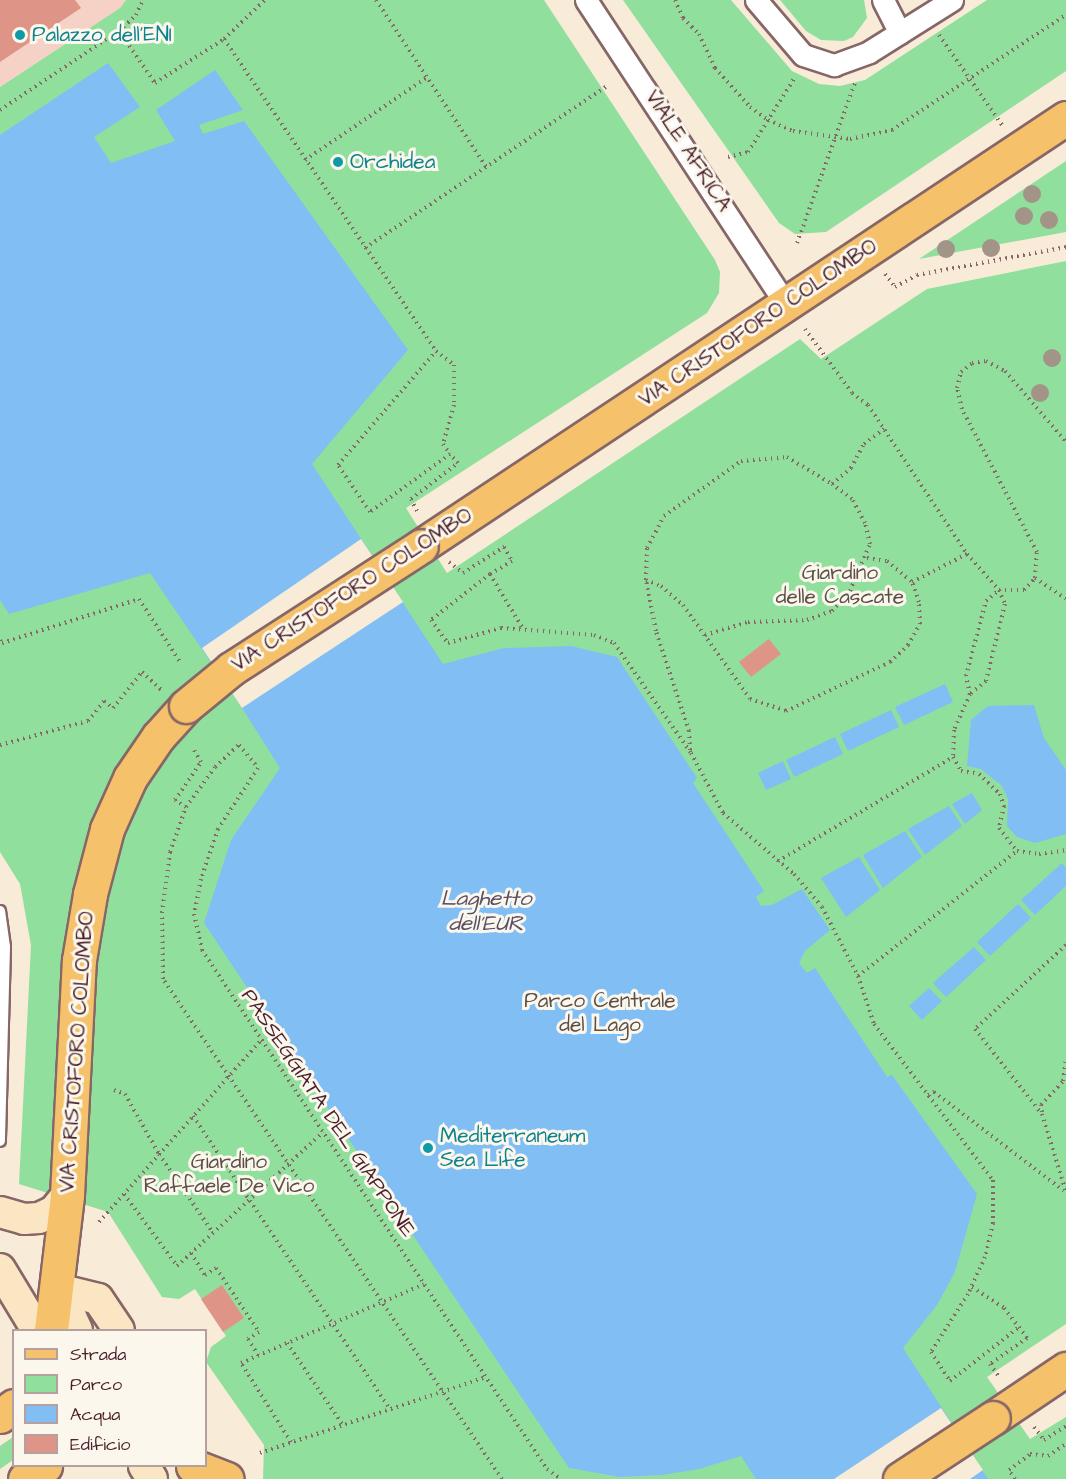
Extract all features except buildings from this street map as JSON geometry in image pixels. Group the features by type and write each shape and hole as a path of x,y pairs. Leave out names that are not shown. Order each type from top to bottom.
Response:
{"main road":[{"name":"VIA CRISTOFORO COLOMBO","path":"51,1329 58,1289 67,1194 79,960 97,862 130,778 158,737 174,698 231,669 435,554 796,317 1066,118"},
{"path":"900,1479 1066,1369"},
{"path":"26,1479 44,1467"}],"street":[{"name":"VIALE AFRICA","path":"586,0 796,317"},
{"path":"756,0 803,55 824,65 852,61 952,0"},
{"path":"883,0 900,33"},
{"path":"0,1212 24,1219 39,1218 54,1210 67,1194"},
{"path":"0,1269 36,1329"},
{"path":"58,1289 77,1329"},
{"path":"58,1289 98,1299 118,1329"}],"lane":[{"path":"0,911 5,948 0,1045 3,1105 0,1141"}],"path":[{"path":"0,110 119,31 136,15 143,0"},
{"path":"119,31 155,83 224,39 265,0"},
{"path":"376,0 486,168"},
{"path":"675,0 682,18 699,34 724,80 768,120 793,131 835,138 868,137 892,130 1066,15"},
{"path":"926,16 1002,125"},
{"path":"224,39 436,351 454,365 454,405 443,444 458,463 411,498 417,511"},
{"path":"728,157 748,152 799,71"},
{"path":"305,160 426,78"},
{"path":"796,243 856,80"},
{"path":"365,248 607,86"},
{"path":"885,274 894,287 917,275 1066,247"},
{"path":"796,317 884,429 967,554 999,590 1005,604 986,681 970,694 954,730 953,757 961,771 979,774 1000,794 1004,806 999,828 1017,851 1039,854 1066,850"},
{"path":"436,351 338,465 370,512 450,454"},
{"path":"970,694 966,676 986,601 999,590 1024,590 1035,579 1037,552 962,409 957,388 961,372 972,363 986,361 1005,371 1066,442"},
{"path":"832,484 851,468 864,444 884,429"},
{"path":"691,753 689,731 656,631 646,580 647,548 664,516 741,462 787,457 852,499 865,523 870,544 867,558 850,591 832,611 807,620 728,625 705,635"},
{"path":"435,554 463,573 504,547 512,561 490,574 431,620 448,643 501,628 594,635 614,643 691,753 723,813 807,887 835,929 858,976 879,1032 927,1095 941,1108 993,1180 993,1223 985,1257 972,1287 931,1352 950,1381 1019,1327"},
{"path":"912,582 967,554"},
{"path":"646,580 661,586 683,605 750,699 786,711 890,662 908,645 920,624 919,602 912,582 904,572 887,561 867,558"},
{"path":"490,574 523,629"},
{"path":"1035,579 1066,599"},
{"path":"0,640 2,643 139,599 180,662"},
{"path":"0,744 88,721 104,701 113,708 142,672 174,698"},
{"name":"PASSEGGIATA DEL GIAPPONE","path":"186,807 215,767 240,745 258,768 236,798 214,840 201,879 195,932 202,950 548,1470 561,1479"},
{"path":"194,750 201,762 175,800 186,807 164,878 161,967 163,979 440,1392 502,1479"},
{"path":"777,861 953,757"},
{"path":"858,976 1017,851"},
{"path":"1042,1114 975,1029 1066,945"},
{"path":"99,1222 261,1040"},
{"path":"1066,1059 1063,1081 1041,1105 1066,1192"},
{"path":"114,1090 125,1094 159,1154 213,1233"},
{"path":"927,1095 934,1092 1066,1192"},
{"path":"193,1116 390,1409"},
{"path":"124,1194 177,1266 323,1132"},
{"path":"191,1253 205,1275 216,1268 259,1332 248,1339 258,1355"},
{"path":"291,1442 241,1363 424,1284"},
{"path":"972,1287 1004,1308 1028,1338 990,1364 999,1377"},
{"path":"287,1343 342,1425"},
{"path":"260,1453 486,1377"},
{"path":"1034,1427 1044,1440 1066,1426"},
{"path":"1015,1479 1009,1470 1030,1454 1047,1456 1066,1444"}],"shaded area":[{"path":"0,0 126,0 120,8 0,87"}],"green space":[{"name":"Parco Centrale del Lago","path":"126,0 544,0 715,260 720,272 719,293 707,313 406,508 447,573 800,339 821,359 927,289 1066,261 1066,1324 987,1377 1030,1439 1066,1417 1066,1479 263,1479 264,1445 207,1363 211,1347 226,1336 195,1289 179,1299 162,1297 108,1212 19,1184 31,945 20,884 0,852 0,87 120,8"},
{"path":"623,0 731,0 792,71 819,84 840,86 865,80 987,0 1066,0 1066,71 826,232 795,234 779,223"},
{"path":"780,0 864,0 867,18 853,37 844,41 821,40 806,31"},
{"path":"1066,161 1066,232 919,259"},
{"path":"12,1438 12,1461 0,1469 0,1446"}],"water":[{"name":"Laghetto dell'EUR","path":"108,63 140,107 94,137 111,163 175,141 156,110 215,70 243,110 199,125 203,134 244,121 408,350 312,464 443,664 504,648 571,646 617,657 697,778 693,783 764,891 756,897 761,906 772,905 802,889 830,930 805,951 799,963 807,973 815,968 887,1077 892,1075 977,1194 955,1272 937,1305 903,1348 988,1479 756,1479 741,1456 699,1469 662,1475 620,1477 569,1468 204,923 231,840 280,768 242,708 150,573 9,614 0,600 0,135"},
{"path":"945,684 953,702 904,725 895,707"},
{"path":"1034,705 1044,738 1066,770 1066,834 1035,843 1017,837 1007,826 1008,799 1002,786 981,769 967,766 971,720 988,706"},
{"path":"891,710 899,727 848,751 840,734"},
{"path":"835,737 843,754 794,777 786,760"},
{"path":"783,761 791,779 766,790 758,773"},
{"path":"972,793 982,810 965,824 952,804"},
{"path":"949,806 962,826 925,855 908,829"},
{"path":"905,831 922,857 883,888 863,855"},
{"path":"859,857 880,890 846,917 821,878"},
{"path":"1062,863 1066,868 1066,886 1035,915 1021,900"},
{"path":"1018,904 1031,918 990,956 977,942"},
{"path":"974,947 986,960 946,997 933,983"},
{"path":"929,988 942,1001 922,1020 909,1006"}],"pier":[{"path":"361,539 403,602 242,708 202,648"},
{"path":"941,1408 983,1470 970,1479 834,1479"}],"place":[{"name":"Palazzo dell'ENI","path":"20,35"},
{"name":"Orchidea","path":"338,162"},
{"name":"Mediterraneum Sea Life","path":"428,1148"}],"park label":[{"name":"Giardino delle Cascate","path":"840,585"},
{"name":"Giardino Raffaele De Vico","path":"229,1174"}]}
